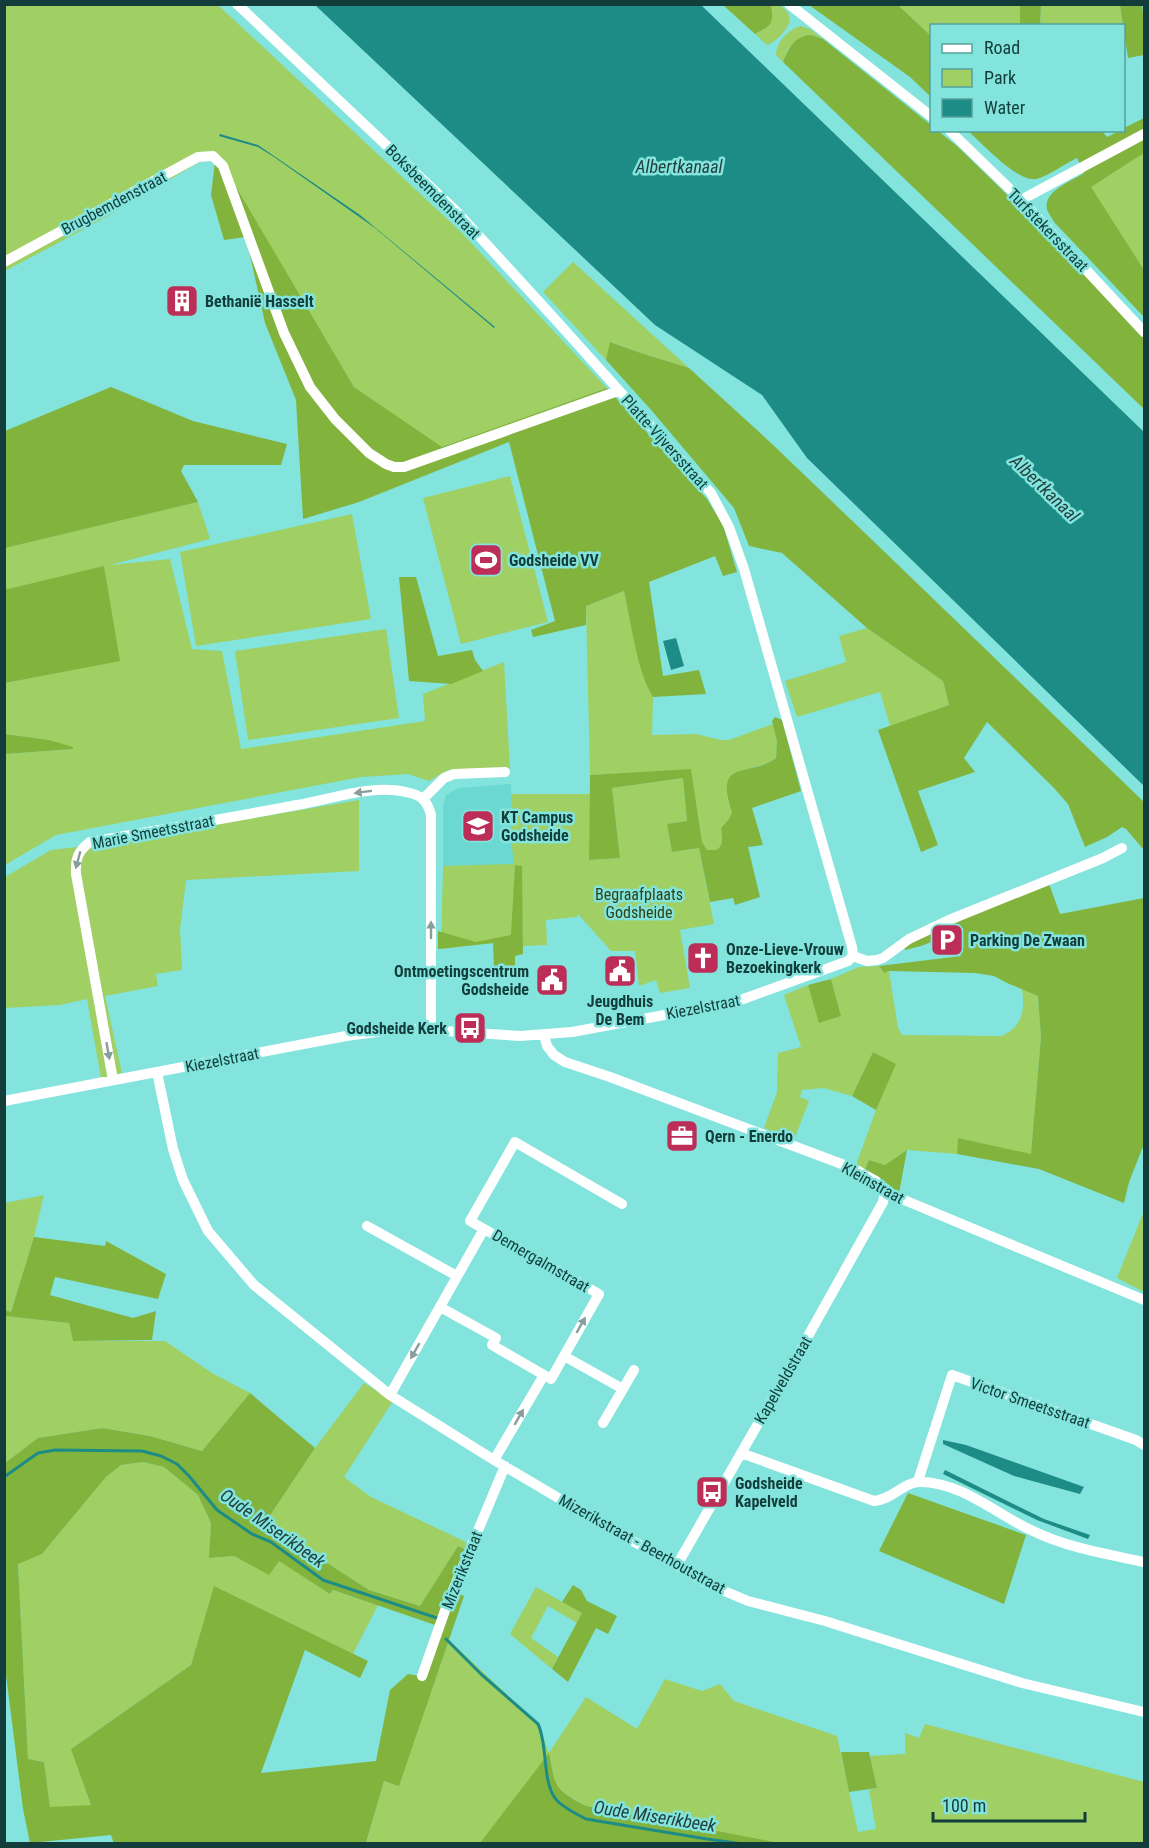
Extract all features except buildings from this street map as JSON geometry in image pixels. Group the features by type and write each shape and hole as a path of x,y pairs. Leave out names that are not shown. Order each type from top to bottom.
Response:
{"street":[{"name":"Boksbeemdenstraat","path":"237,4 458,213 618,391"},
{"path":"789,4 930,115"},
{"name":"Turfstekersstraat","path":"951,132 1021,200 1144,332"},
{"path":"1021,200 1144,134"},
{"name":"Brugbemdenstraat","path":"4,262 198,157 213,156 223,166"},
{"name":"Platte-Vijversstraat","path":"223,166 284,333 310,387 335,419 377,460 394,467 412,465 618,391 711,493 729,527 744,569 853,956"},
{"path":"430,1030 431,815 423,799 444,778 454,774 506,772"},
{"name":"Marie Smeetsstraat","path":"114,1080 75,874 77,856 81,849 90,842 348,794 396,791 423,799"},
{"path":"853,956 867,961 884,958 909,939 949,920 1103,858 1122,848"},
{"name":"Kiezelstraat","path":"4,1101 346,1036 392,1030 520,1036 600,1027 735,1002 848,961 853,956"},
{"name":"Kleinstraat","path":"544,1035 547,1046 554,1055 565,1062 855,1169 876,1181 885,1192 1144,1300"},
{"name":"Mizerikstraat - Beerhoutstraat","path":"157,1072 173,1149 183,1180 208,1231 254,1285 390,1395 494,1460 710,1585 748,1601 825,1621 1022,1683 1144,1712"},
{"path":"390,1395 484,1229 470,1221 514,1142 622,1204"},
{"name":"Kapelveldstraat","path":"677,1565 883,1202 885,1192"},
{"path":"367,1226 457,1276"},
{"name":"Demergalmstraat","path":"484,1229 599,1294 551,1378 544,1375 494,1460"},
{"path":"440,1307 496,1338 492,1345 544,1375"},
{"path":"564,1356 623,1389"},
{"path":"603,1423 634,1370"},
{"name":"Victor Smeetsstraat","path":"918,1481 952,1375 1144,1445"},
{"path":"741,1453 874,1501 890,1497 906,1485 918,1481 939,1484 995,1509 1035,1532 1088,1550 1144,1562"},
{"name":"Mizerikstraat","path":"422,1676 448,1602 505,1466"}],"shaded area":[{"name":"KT Campus Godsheide","path":"511,784 512,847 515,865 443,866 443,806 446,795 458,788"}],"green space":[{"path":"1041,4 1120,5 1123,24 1040,24"},
{"path":"4,5 218,5 460,231 607,388 442,448 354,387 215,153 94,224 5,271"},
{"path":"723,5 771,5 772,20 768,26 755,34"},
{"path":"771,5 779,5 790,19 783,33 767,45 755,34 772,20"},
{"path":"809,5 898,5 930,35 930,96 910,77"},
{"path":"898,5 1020,5 1020,24 930,24 930,35"},
{"path":"1020,5 1041,5 1040,24 1020,24"},
{"path":"1120,5 1142,5 1144,55 1128,58 1125,24 1123,24"},
{"path":"801,26 810,29 823,39 811,35 789,47 783,62 776,55 778,46 788,33"},
{"path":"811,35 823,39 930,124 930,132 939,132 957,146 1027,214 1144,337 1144,409 783,62 796,40"},
{"path":"1144,118 1144,153 1091,187 1144,270 1144,317 1054,222 1048,211 1049,197 1066,183 1084,173 1077,158 1040,178 1028,179 1010,168 969,132 1103,132 1107,137 1117,132 1125,132 1125,128"},
{"path":"216,153 354,387 442,447 607,388 707,499 723,525 737,572 723,576 715,556 649,582 663,676 699,670 706,694 653,697 639,660 624,591 586,606 586,625 533,637 531,630 555,621 509,442 359,502 303,519 296,400 265,323 246,237 224,240 211,195"},
{"path":"1144,153 1144,270 1090,187"},
{"path":"573,262 689,368 611,342 606,360 543,292"},
{"path":"610,342 689,368 771,443 1144,802 1144,850 1122,827 1085,847 1068,804 987,722 964,758 975,772 918,791 938,845 921,852 878,730 949,705 943,681 867,628 782,553 749,546 734,508 606,360"},
{"path":"111,387 193,421 287,444 281,465 184,465 181,471 198,502 5,548 5,431"},
{"name":"Godsheide VV","path":"510,476 548,622 461,644 423,498"},
{"path":"198,502 210,539 110,565 170,559 192,649 222,651 241,749 425,721 423,694 504,662 510,768 448,770 429,781 408,774 361,777 56,835 5,865 5,754 73,749 49,740 5,734 5,683 119,660 104,567 8,589 5,588 4,548"},
{"path":"352,514 371,619 196,646 180,552"},
{"path":"104,566 120,661 5,683 5,588"},
{"path":"399,577 416,577 438,656 472,650 475,660 483,671 451,684 409,681"},
{"path":"624,591 642,668 653,697 652,735 696,734 729,740 773,724 777,741 776,758 768,763 733,773 727,797 732,812 721,828 722,843 717,851 707,850 702,842 691,770 590,775 586,606"},
{"path":"867,628 943,681 949,705 890,726 880,692 797,717 785,681 846,662 839,636"},
{"path":"386,629 399,718 248,740 235,651"},
{"path":"775,717 782,720 801,791 752,808 763,845 748,847 760,897 735,905 733,898 710,902 699,848 672,852 667,824 687,821 683,778 612,788 620,858 589,860 590,775 691,769 702,842 707,850 717,850 722,843 721,828 732,812 727,795 727,783 737,772 766,764 776,758 777,741 772,721"},
{"path":"5,734 49,740 73,747 73,749 5,754"},
{"name":"Begraafplaats Godsheide","path":"683,778 687,821 667,824 672,852 699,848 714,924 680,930 690,988 660,993 656,980 639,986 635,951 611,951 578,914 577,917 546,920 547,945 523,946 521,866 515,865 512,935 493,943 441,949 443,866 514,864 511,794 590,794 589,860 620,858 612,788"},
{"path":"359,800 359,871 186,880 180,929 182,970 156,974 158,986 105,996 122,1073 101,1078 87,999 60,1005 5,1008 5,877 51,850 95,845"},
{"path":"515,865 522,866 523,954 515,956 515,970 494,969 493,943 438,949 438,931 476,942 511,935"},
{"path":"1049,884 1060,914 1144,898 1144,1144 1129,1182 1124,1203 1039,1169 957,1154 958,1138 1031,1154 1041,1037 1038,996 994,976 975,973 889,971 884,973 879,966 961,956 952,934 921,946 905,950 904,947 930,932"},
{"path":"879,966 884,973 889,971 898,1028 902,1035 1002,1036 1014,1027 1021,1017 1022,989 1038,996 1041,1037 1031,1155 958,1138 957,1154 907,1150 885,1165 869,1160 865,1169 856,1165 895,1064 873,1052 852,1096 823,1088 802,1090 800,1097 809,1101 794,1140 764,1128 777,1092 778,1053 801,1047 784,995 808,985 820,1022 841,1016 831,979 859,967"},
{"path":"831,979 841,1016 819,1023 808,985"},
{"path":"873,1052 896,1064 876,1110 852,1096"},
{"path":"907,1150 899,1193 865,1169 869,1160 885,1165"},
{"path":"44,1195 11,1312 5,1310 5,1203"},
{"path":"1144,1211 1144,1292 1117,1278"},
{"path":"34,1237 105,1246 106,1241 166,1274 158,1299 55,1277 50,1295 133,1318 156,1311 152,1340 73,1341 69,1323 5,1316 5,1310 11,1312"},
{"path":"5,1316 69,1323 73,1341 165,1341 212,1373 250,1393 202,1451 150,1436 102,1428 38,1438 5,1464"},
{"path":"364,1383 393,1401 344,1477 371,1497 466,1542 465,1550 458,1546 420,1606 369,1590 265,1523 315,1448"},
{"path":"250,1393 315,1448 265,1523 369,1590 420,1606 458,1546 474,1554 457,1593 464,1596 399,1786 384,1781 366,1843 114,1844 111,1835 30,1843 23,1809 5,1667 4,1464 38,1438 102,1428 150,1436 202,1451","holes":["143,1462 164,1467 198,1495 211,1523 209,1558 234,1556 269,1575 279,1561 330,1594 333,1590 438,1626 425,1677 408,1674 390,1690 376,1761 261,1773 305,1650 360,1678 368,1661 214,1586 191,1665 71,1749 91,1805 50,1807 44,1762 28,1759 18,1564 42,1554 106,1477 121,1465"]},
{"path":"143,1462 164,1467 198,1495 211,1523 210,1558 234,1556 269,1574 279,1560 330,1594 332,1590 378,1605 353,1654 214,1587 191,1665 72,1748 91,1806 50,1808 44,1762 28,1759 18,1563 42,1554 106,1477 121,1465"},
{"path":"908,1493 1026,1535 1004,1604 879,1551"},
{"path":"573,1585 581,1590 587,1601 617,1616 608,1634 596,1628 568,1682 552,1669 582,1613 562,1602"},
{"path":"536,1587 582,1613 577,1623 548,1606 531,1638 558,1657 552,1669 510,1634"},
{"path":"449,1640 538,1724 549,1753 586,1697 637,1729 665,1679 702,1691 720,1684 734,1701 837,1736 858,1832 876,1829 869,1790 877,1788 870,1756 905,1754 905,1733 919,1738 925,1724 1144,1782 1144,1843 778,1844 586,1806 560,1791 555,1784 549,1754 480,1843 366,1844 384,1781 399,1785"},
{"path":"841,1752 869,1752 877,1788 849,1792"},
{"path":"549,1753 558,1786 567,1795 586,1806 779,1843 480,1843"}],"water":[{"name":"Albertkanaal","path":"315,5 701,5 1144,432 1144,786 807,458 762,395 655,325"},
{"path":"220,134 258,145 360,215 495,327 375,228 274,157 258,147 219,136"},
{"path":"676,638 684,666 671,670 663,641"},
{"path":"943,1440 966,1445 1084,1487 1080,1494 1014,1476 943,1444"},
{"path":"945,1470 1044,1519 1090,1535 1088,1539 1037,1520 943,1474"}],"waterway":[{"name":"Oude Miserikbeek","path":"4,1477 38,1453 55,1450 142,1451 161,1456 177,1464 217,1510 252,1534 271,1542 323,1580 437,1618"},
{"name":"Oude Miserikbeek","path":"446,1639 481,1674 538,1724 543,1742 548,1782 555,1798 565,1807 586,1819 743,1844"}],"place":[{"name":"Bethanië Hasselt","path":"182,301"},
{"name":"Godsheide VV","path":"486,560"},
{"name":"KT Campus Godsheide","path":"478,826"},
{"name":"Parking De Zwaan","path":"947,940"},
{"name":"Onze-Lieve-Vrouw Bezoekingkerk","path":"703,958"},
{"name":"Jeugdhuis De Bem","path":"620,971"},
{"name":"Ontmoetingscentrum Godsheide","path":"552,980"},
{"name":"Godsheide Kerk","path":"470,1028"},
{"name":"Qern - Enerdo","path":"682,1136"},
{"name":"Godsheide Kapelveld","path":"712,1492"}]}
